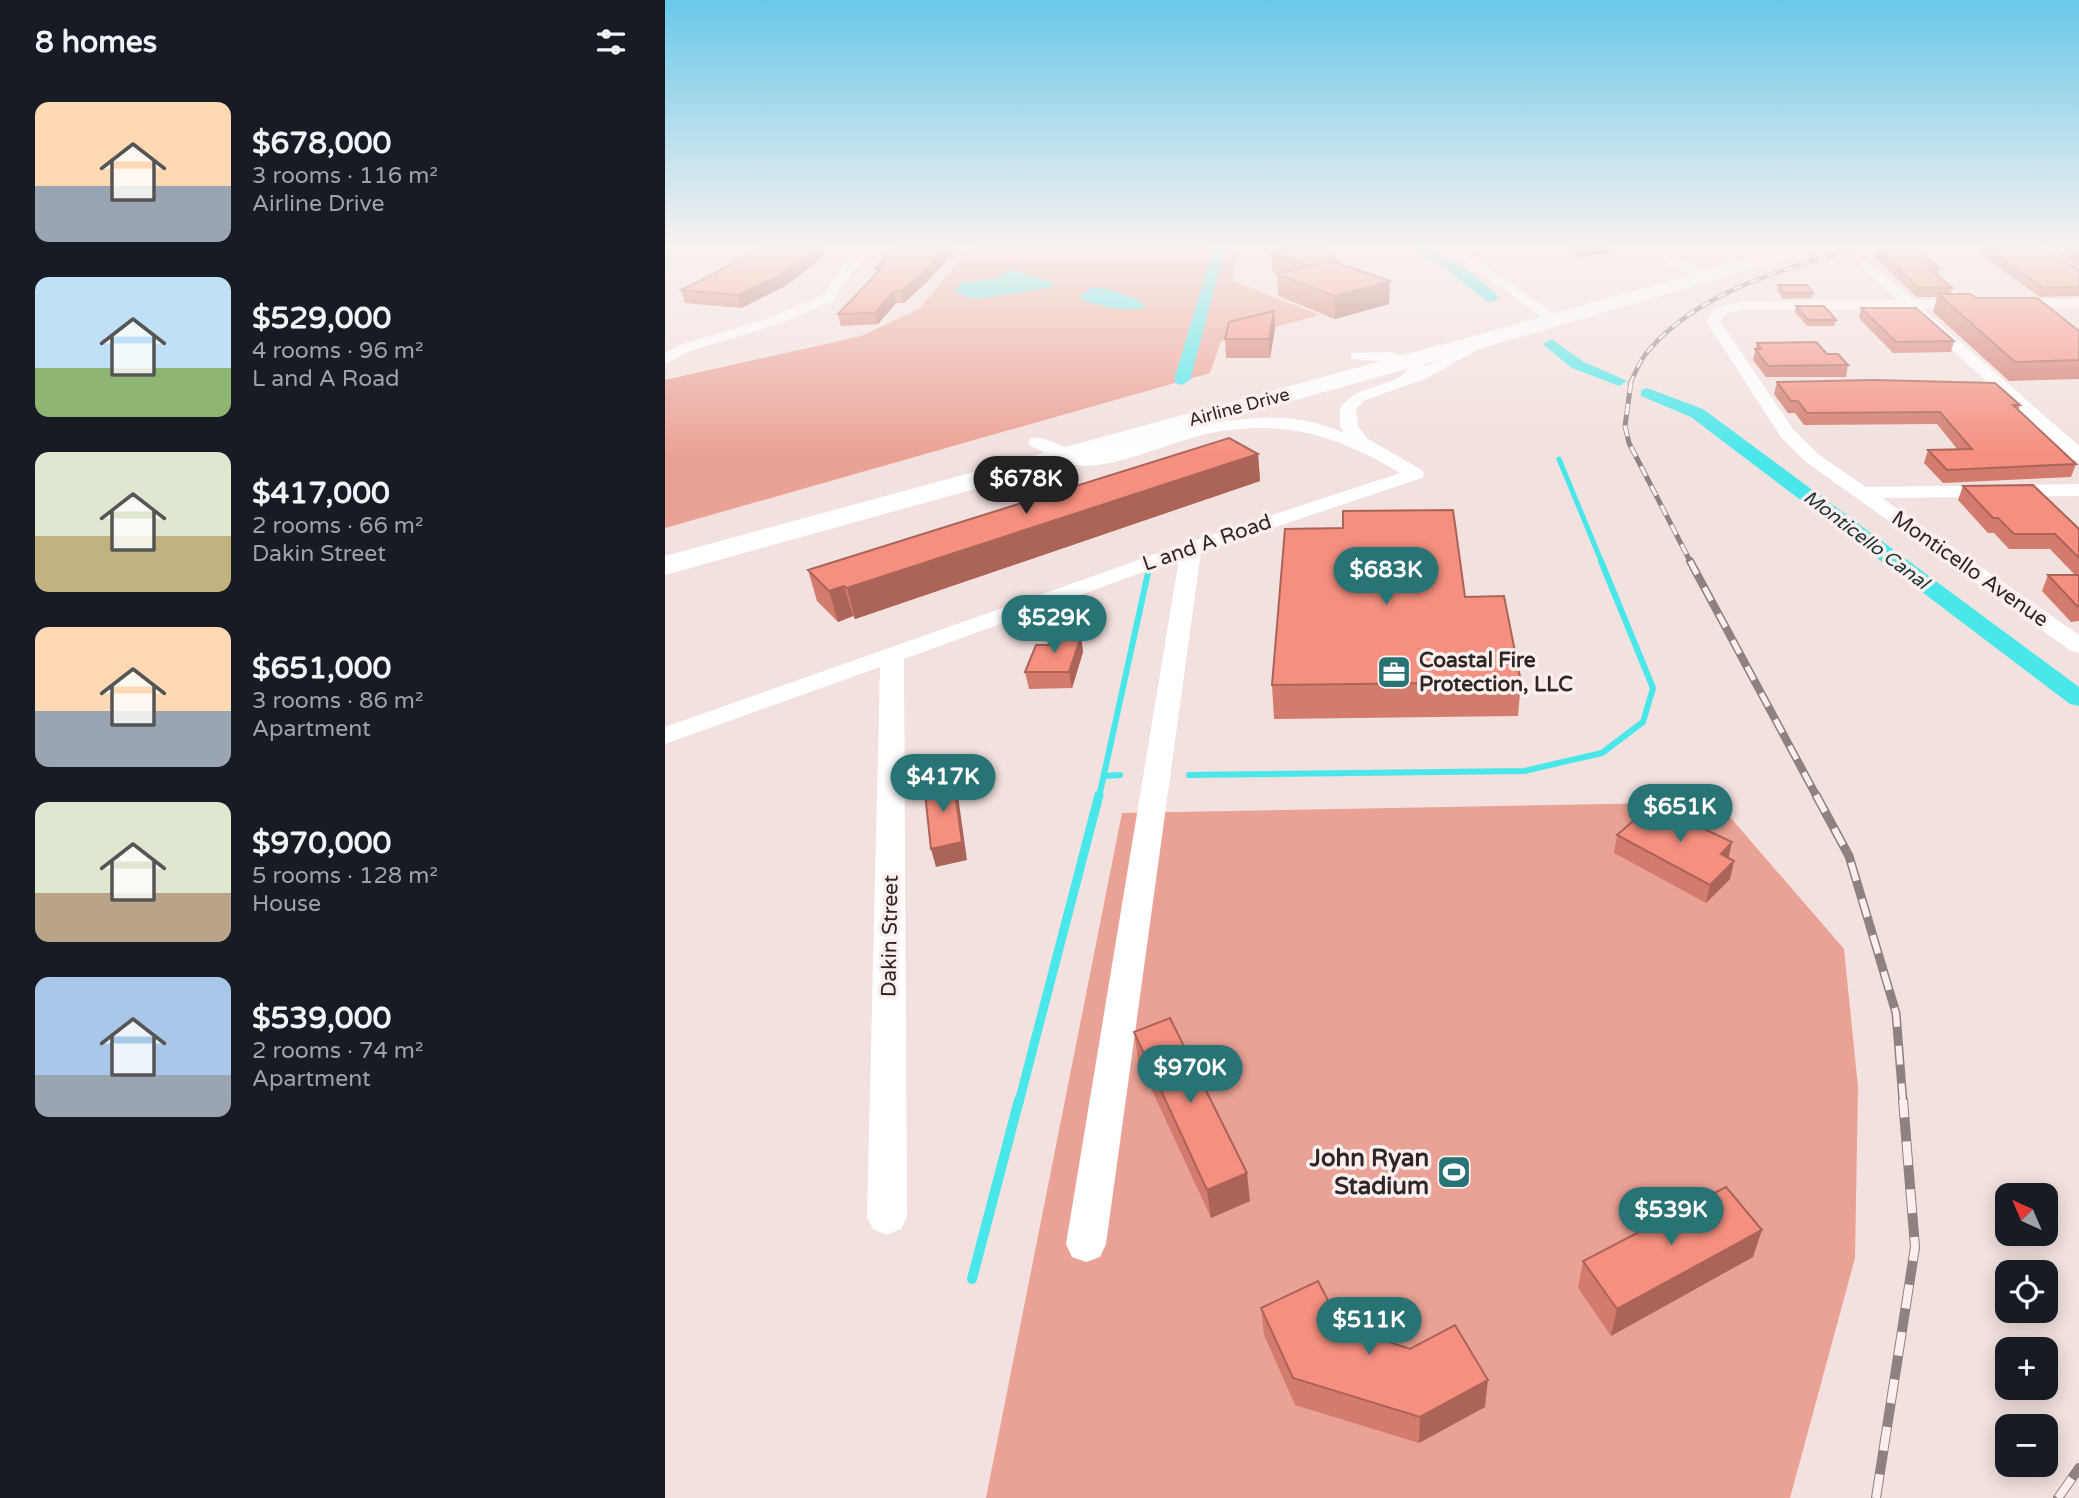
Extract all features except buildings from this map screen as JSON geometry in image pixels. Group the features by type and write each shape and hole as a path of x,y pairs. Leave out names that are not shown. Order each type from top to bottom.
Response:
{"highway":[{"name":"Airline Drive","path":"665,544 1356,356 1537,316"},
{"name":"Airline Drive","path":"665,566 1060,455 1409,370 1542,316"}],"street":[{"path":"665,359 685,348 786,316"},
{"name":"Monticello Avenue","path":"1717,316 1713,321 1763,385 1787,433 1812,458 2079,646"},
{"path":"1920,316 2079,456"},
{"path":"1356,356 1392,357 1409,370 1359,396 1347,408 1349,427 1362,443"},
{"path":"1970,383 1997,383"},
{"path":"1037,442 1075,460 1095,460 1215,427 1245,424 1303,425 1362,443"},
{"name":"L and A Road","path":"665,736 1191,548 1415,474 1362,443"},
{"path":"1860,493 2079,490"},
{"path":"1086,1244 1191,548"},
{"name":"Dakin Street","path":"887,1217 893,655"}],"shaded area":[{"path":"904,316 1317,316 1221,341 1210,373 665,528 665,380 861,336"},
{"name":"John Ryan Stadium","path":"1717,802 1844,949 1858,1087 1855,1258 1790,1498 986,1498 1122,813"}],"waterway":[{"path":"1182,380 1200,316"},
{"path":"1551,344 1578,365 1619,381"},
{"name":"Monticello Canal","path":"1647,393 1697,413 2079,699"},
{"path":"1559,459 1602,563"},
{"path":"1189,775 1524,771 1602,753 1643,722 1653,688 1601,561"},
{"path":"1099,797 1148,573"},
{"path":"1104,776 1120,775"},
{"path":"1019,1102 1099,795"},
{"path":"972,1279 1019,1100"}],"railway":[{"path":"1630,384 1648,351 1669,330 1689,316"},
{"path":"1631,382 1625,426 1629,443 1691,563"},
{"path":"1690,561 1817,797"},
{"path":"1816,795 1849,856 1896,1013 1903,1102"},
{"path":"1876,1498 1915,1247 1903,1100"},
{"path":"2058,1498 2079,1468"}],"place":[{"name":"Coastal Fire Protection, LLC","path":"1394,672"},
{"name":"John Ryan Stadium","path":"1454,1172"}]}
